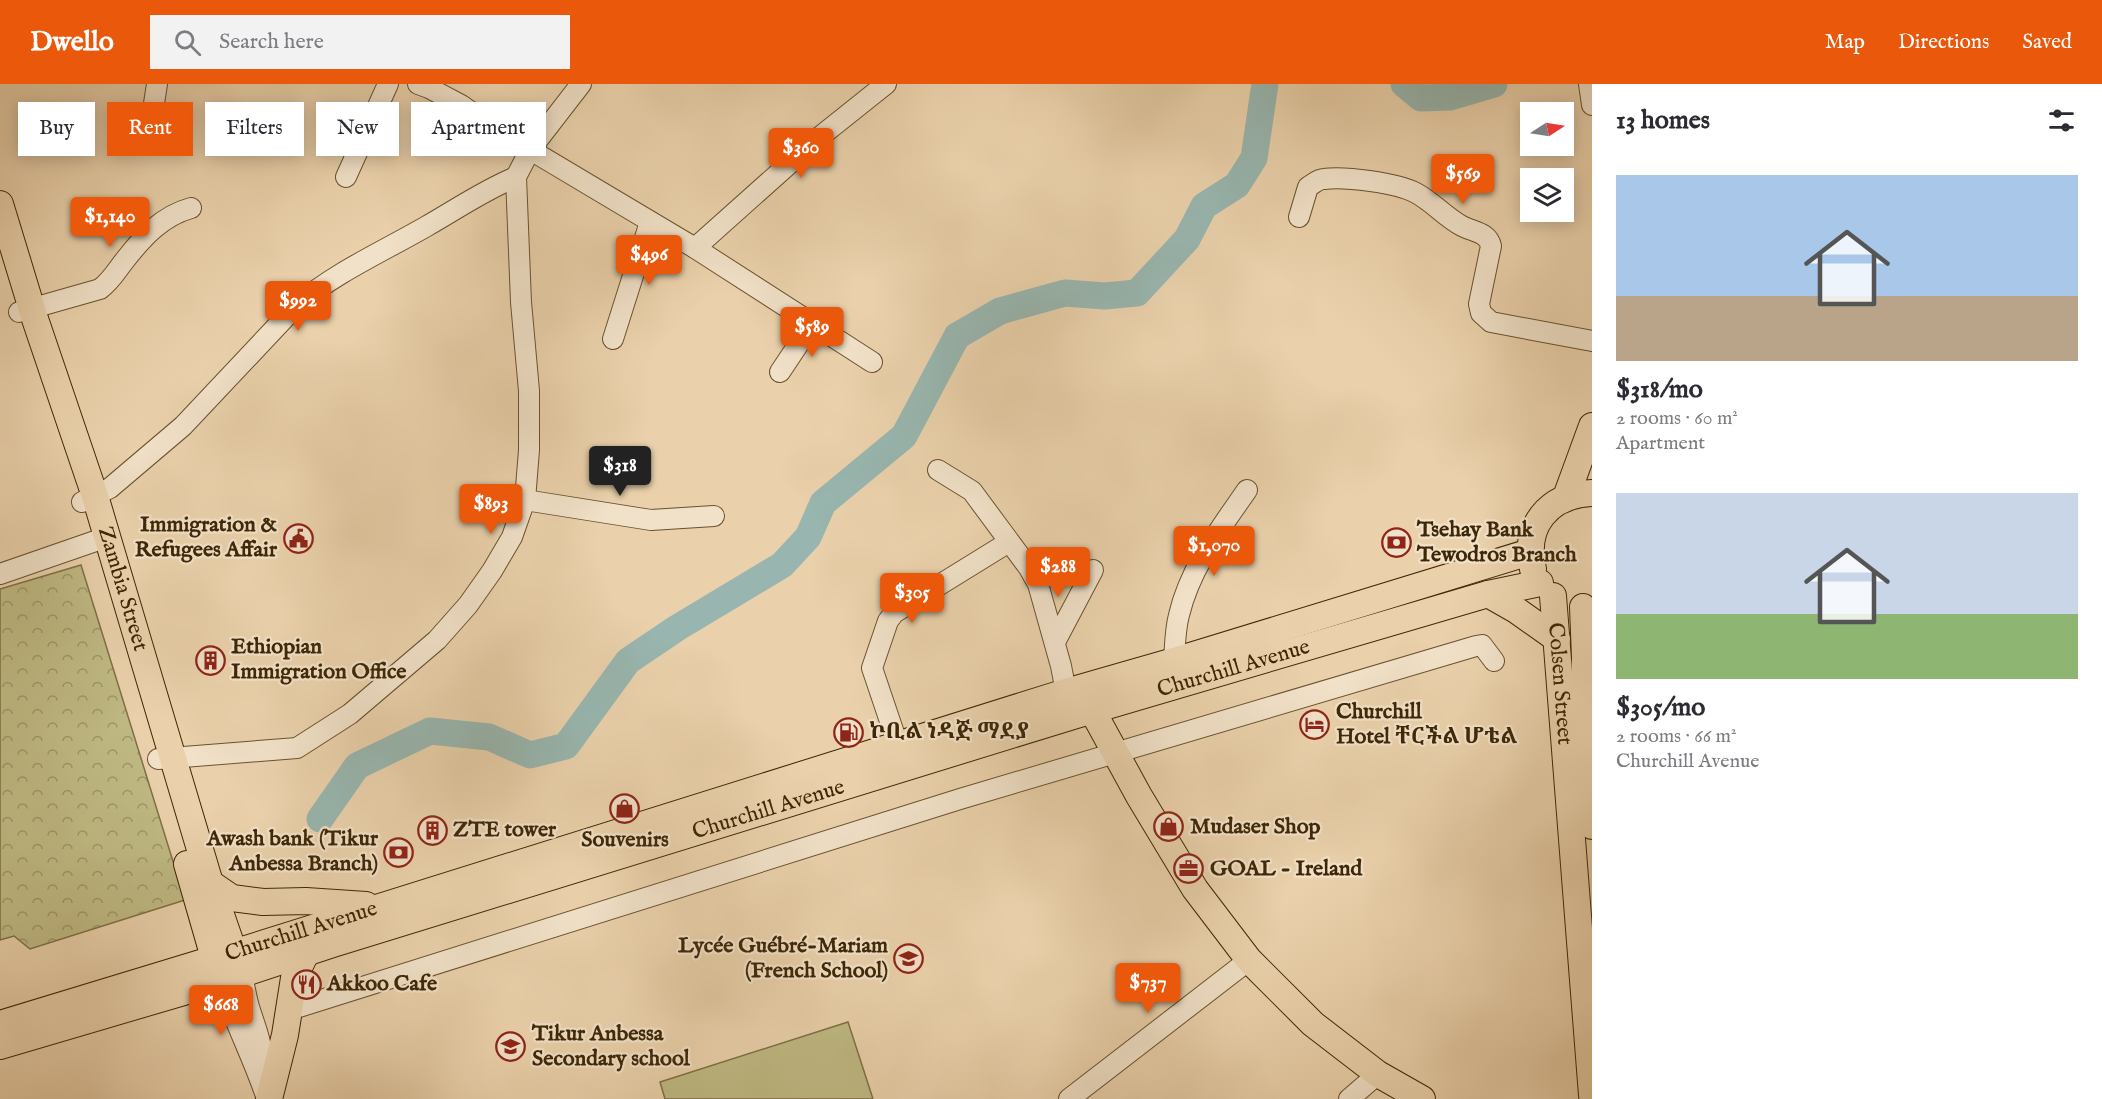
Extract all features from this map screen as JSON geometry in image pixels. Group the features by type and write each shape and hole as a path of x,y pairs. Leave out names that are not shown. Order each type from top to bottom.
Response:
{"main road":[{"name":"Zambia Street","path":"0,204 26,311"},
{"name":"Zambia Street","path":"0,249 26,311 88,499 228,966"},
{"path":"1566,497 1592,426"},
{"path":"1530,552 1532,534 1539,519 1551,506 1566,497 1592,493"},
{"name":"Churchill Avenue","path":"0,1047 228,966 384,906 1066,692 1530,552"},
{"name":"Colsen Street","path":"1530,552 1533,568 1547,590 1557,639 1592,1095"},
{"path":"1547,590 1568,604 1588,607 1583,723 1592,826"},
{"name":"Churchill Avenue","path":"0,1024 228,966 306,953 1092,710 1488,594 1547,590"},
{"path":"1488,594 1516,610 1557,639"},
{"path":"1092,710 1195,889 1249,960 1313,1024 1378,1074 1422,1099"},
{"name":"Zambia Street","path":"166,758 210,884 228,966"},
{"path":"210,884 232,898 263,902 306,901 384,906"},
{"path":"265,1092 285,1035 294,978 306,953"}],"street":[{"path":"154,102 157,84"},
{"path":"346,177 388,84"},
{"path":"546,129 581,84"},
{"path":"695,248 818,139 886,84"},
{"path":"1588,84 1592,105"},
{"path":"425,85 456,102"},
{"path":"166,758 297,748 350,714 437,640 468,605 512,537 525,501 529,450 529,391 521,302 516,177 527,156"},
{"path":"540,156 695,248 872,362"},
{"path":"88,499 110,488 183,426 297,305 315,290 488,189 516,177"},
{"path":"1299,217 1308,188 1323,179 1372,181 1415,192 1463,227 1482,234 1490,242 1479,304 1481,313 1486,319 1491,322 1592,341"},
{"path":"26,311 100,289 108,283 125,260 165,218 191,208"},
{"path":"613,339 650,222"},
{"path":"780,372 812,324"},
{"path":"938,470 972,491 1029,568 1038,584 1066,692"},
{"path":"1174,661 1179,616 1191,583 1209,545 1247,490"},
{"path":"525,501 651,519 714,516"},
{"path":"0,574 100,539"},
{"path":"898,745 872,668 888,621 894,613 1009,542"},
{"path":"1054,642 1094,570"},
{"path":"299,1007 949,802 1482,645 1494,661"},
{"path":"1069,1099 1249,960"},
{"path":"228,966 249,1007 260,1037 265,1092"},
{"path":"1349,1099 1378,1074"}],"green space":[{"path":"81,565 185,900 30,949 14,936 0,940 0,589"},
{"path":"848,1022 873,1099 665,1099 660,1082"}],"waterway":[{"path":"320,819 357,766 430,731 489,737 530,755 566,746 628,661 677,628 782,565 808,537 823,503 904,436 957,336 1000,311 1065,293 1105,296 1137,293 1187,239 1204,206 1237,185 1254,158 1265,84"},
{"path":"1404,84 1421,98 1450,97 1494,84"}],"place":[{"name":"Immigration & Refugees Affair","path":"298,538"},
{"name":"Tsehay Bank Tewodros Branch","path":"1396,543"},
{"name":"Ethiopian Immigration Office","path":"210,660"},
{"name":"Churchill Hotel ቸርችል ሆቴል","path":"1315,725"},
{"name":"ኮቢል ነዳጅ ማደያ","path":"848,732"},
{"name":"Souvenirs","path":"625,808"},
{"name":"Mudaser Shop","path":"1169,827"},
{"name":"ZTE tower","path":"432,830"},
{"name":"Awash bank (Tikur Anbessa Branch)","path":"399,852"},
{"name":"GOAL - Ireland","path":"1189,869"},
{"name":"Lycée Guébré-Mariam (French School)","path":"909,959"},
{"name":"Akkoo Cafe","path":"306,984"},
{"name":"Tikur Anbessa Secondary school","path":"511,1047"}]}
